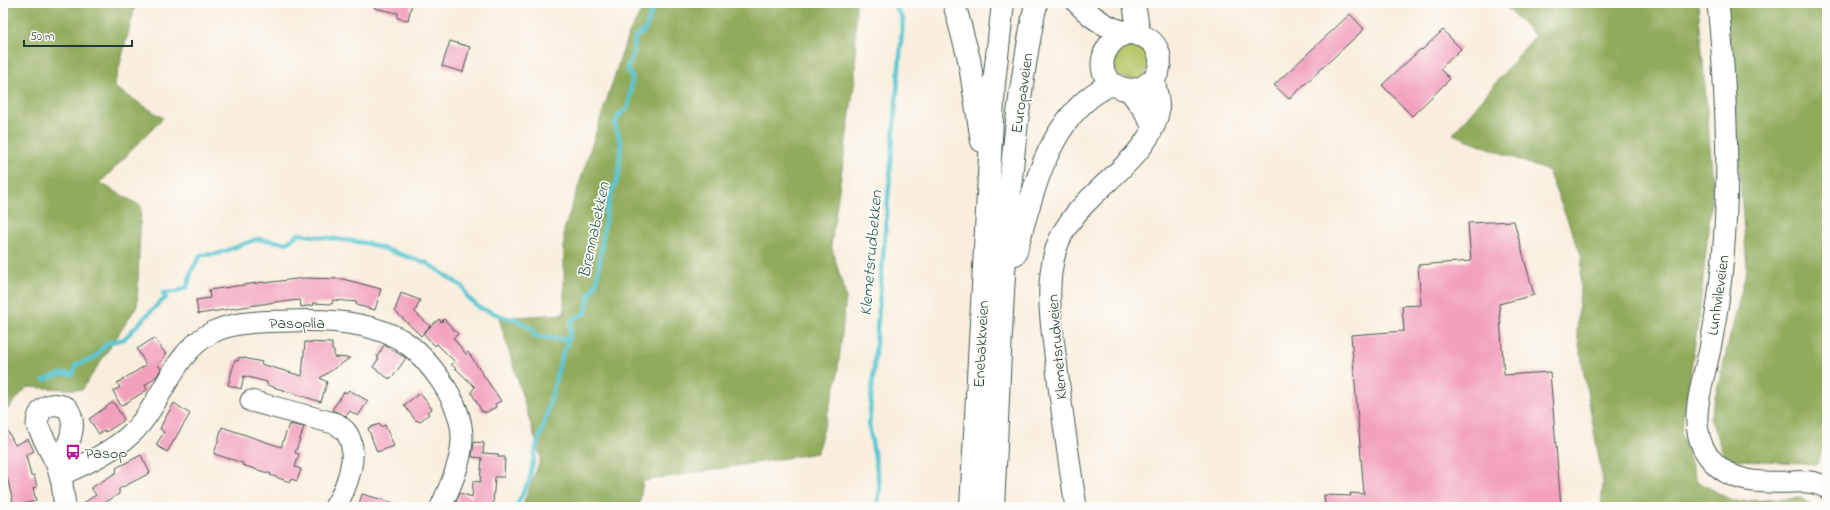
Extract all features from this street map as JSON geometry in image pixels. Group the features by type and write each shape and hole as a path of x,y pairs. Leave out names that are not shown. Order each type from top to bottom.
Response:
{"highway":[{"path":"954,3 969,59 988,181"},
{"name":"Europaveien","path":"988,181 994,83 1003,3"},
{"name":"Europaveien","path":"1010,184 1021,90 1036,3"},
{"path":"1132,34 1134,3"},
{"path":"1004,295 1033,191 1053,144 1076,110 1088,98 1120,87 1143,88 1154,79 1158,72 1160,56 1152,42 1102,24 1085,10"},
{"path":"1085,10 1103,55 1104,70 1120,87"},
{"path":"1103,55 1111,41 1132,34"},
{"name":"Enebakkveien","path":"971,507 988,181"},
{"name":"Enebakkveien","path":"993,507 1010,184"}],"street":[{"name":"Lunhvileveien","path":"1718,3 1726,98 1728,195 1718,303 1697,416 1698,435 1709,458 1725,471 1737,478 1756,483 1815,483 1827,488"},
{"name":"Klemetsrudveien","path":"1076,507 1061,406 1050,315 1050,283 1056,248 1067,225 1150,136 1157,118 1158,108 1154,79"},
{"path":"1120,87 1144,110 1153,127"},
{"name":"Pasoplia","path":"65,507 59,470 77,468 111,449 131,434 149,411 184,356 194,346 213,332 234,326 257,322 298,320 329,321 375,329 401,339 422,357 450,394 460,421 462,439 457,466 441,507"},
{"path":"251,401 337,424 346,432 351,442 352,450 350,472 334,507"}],"green space":[{"path":"3,3 136,3 114,87 163,118 100,183 141,206 137,306 82,390 27,387 7,410 3,411"},
{"path":"646,3 856,3 855,79 831,245 846,297 837,379 817,453 643,481 639,507 522,507 541,458 499,318 564,314 564,230 628,35"},
{"path":"1502,3 1698,3 1713,182 1699,317 1681,433 1697,481 1734,502 1801,498 1814,507 1601,507 1603,482 1577,333 1582,257 1548,171 1453,134 1535,36"},
{"path":"1726,3 1827,3 1827,441 1817,464 1725,459 1710,418 1747,268"},
{"path":"1132,43 1144,48 1151,63 1140,80 1119,77 1113,65 1114,59 1120,47"}],"building":[{"path":"375,3 412,3 408,20 397,18 398,13 374,8"},
{"path":"1350,14 1364,29 1289,99 1274,85"},
{"path":"1443,30 1461,49 1440,69 1450,79 1412,116 1382,85"},
{"path":"450,41 470,47 463,72 442,66"},
{"path":"1514,221 1534,295 1499,304 1504,375 1550,372 1561,507 1325,507 1324,495 1351,496 1350,493 1364,494 1351,335 1404,331 1402,306 1421,305 1418,265 1471,261 1468,223"},
{"path":"304,278 343,279 381,289 375,310 356,305 357,302 333,300 332,304 313,303 314,305 301,307 300,300 282,301 198,314 196,300 210,298 209,290"},
{"path":"401,293 420,300 415,312 430,326 421,336 395,311"},
{"path":"439,319 441,322 444,319 458,334 453,338 466,354 468,352 501,401 495,404 496,407 485,413 484,411 482,412 471,392 475,387 451,364 455,362 437,344 435,346 423,333"},
{"path":"154,338 166,354 158,365 161,369 157,376 145,385 147,390 121,406 113,391 120,387 117,383 146,365 137,349"},
{"path":"305,342 332,343 334,357 350,358 320,378 327,382 321,402 267,385 267,382 244,376 241,389 228,385 235,360 238,361 239,357 262,362 261,364 302,376"},
{"path":"384,345 406,358 392,378 390,377 389,379 373,367 379,358 377,357"},
{"path":"349,390 368,401 358,416 350,411 346,416 332,410 344,392 346,393"},
{"path":"420,393 432,409 427,412 429,414 419,422 417,420 416,421 404,405"},
{"path":"113,402 124,419 106,432 105,430 99,434 89,419"},
{"path":"174,403 190,414 167,452 156,445 164,432 160,429 163,422"},
{"path":"3,422 15,445 28,439 34,451 26,455 31,476 34,475 37,487 33,488 36,501 14,506 3,460"},
{"path":"289,424 304,427 295,453 299,454 295,467 301,469 297,481 291,479 290,482 242,465 243,463 214,454 222,427 281,447"},
{"path":"380,424 381,427 385,425 394,446 377,452 368,428"},
{"path":"474,442 484,443 483,453 498,454 498,457 505,457 504,477 495,477 493,504 495,504 495,507 454,507 460,493 472,497 473,481 480,482 482,458 472,457"},
{"path":"141,455 150,473 119,489 119,494 98,507 77,507 96,495 91,488 117,472 116,468"},
{"path":"362,494 397,504 396,507 358,507"}],"waterway":[{"name":"Brennabekken","path":"516,507 529,481 536,448 546,418 560,362 570,334 571,322 573,319 586,313 588,299 597,281 606,213 611,194 618,178 621,143 615,124 619,115 627,109 629,104 632,78 627,68 633,55 635,38 645,30 655,3"},
{"name":"Klemetsrudbekken","path":"877,507 880,488 869,425 903,19 893,3"},
{"path":"44,380 61,374 73,374 76,365 94,358 107,343 124,339 159,303 166,298 163,293 176,292 187,287 192,269 201,255 217,254 257,239 287,243 298,234 366,243 427,263 463,287 468,298 480,308 507,318 515,319 534,330 534,336 568,340"}],"place":[{"name":"Pasop","path":"73,452"}]}
